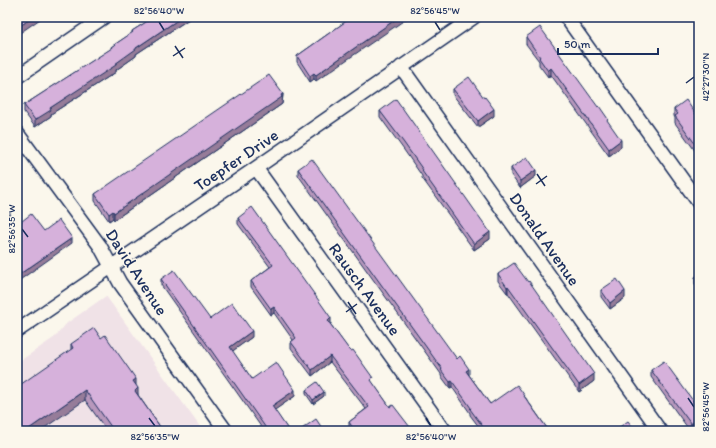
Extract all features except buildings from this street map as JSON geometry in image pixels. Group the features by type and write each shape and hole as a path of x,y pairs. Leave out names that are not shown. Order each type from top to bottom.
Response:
{"street":[{"path":"17,77 104,17"},
{"name":"Toepfer Drive","path":"17,331 474,17"},
{"path":"566,17 699,203"},
{"name":"Donald Avenue","path":"401,67 660,431"},
{"name":"David Avenue","path":"17,133 100,246 120,283 226,431"},
{"name":"Rausch Avenue","path":"256,168 445,431"}],"shaded area":[{"path":"106,296 203,431 17,431 17,363 55,337 67,323"}]}
